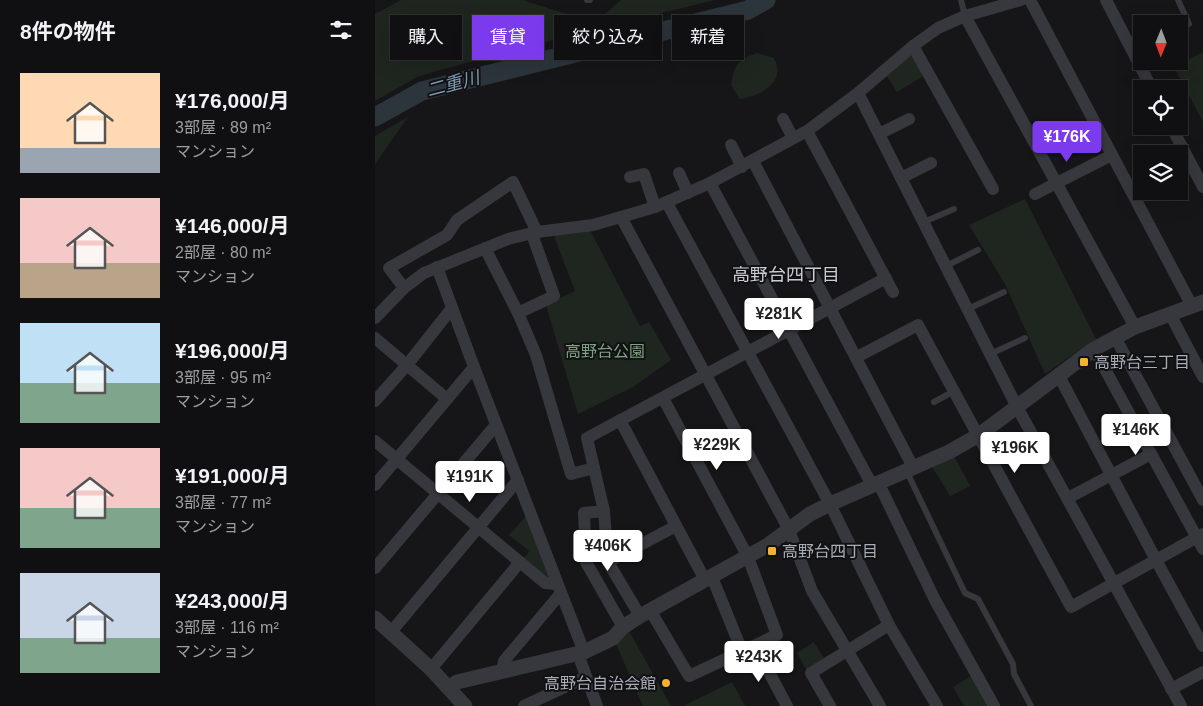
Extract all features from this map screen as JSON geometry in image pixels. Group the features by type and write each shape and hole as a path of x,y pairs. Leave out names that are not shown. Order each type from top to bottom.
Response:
{"street":[{"path":"449,687 457,682 581,653 613,638 623,628 645,613 768,545 810,514 949,452 979,436 1058,374 1094,349 1135,327 1197,304 1112,155 1030,0"},
{"path":"1106,0 1147,80"},
{"path":"375,318 404,288 424,273 508,238 593,225 661,205 711,183 807,131 938,28 965,16 1017,1"},
{"path":"965,16 1135,327"},
{"path":"913,46 993,189"},
{"path":"858,92 1017,407 1181,706"},
{"path":"783,119 793,138"},
{"path":"879,134 909,119"},
{"path":"807,131 893,292"},
{"path":"1176,135 1203,188"},
{"path":"731,145 747,164 830,308 857,357 910,469"},
{"path":"1035,194 1112,155"},
{"path":"901,178 931,162"},
{"path":"679,173 688,193"},
{"path":"630,177 644,174 748,352 830,504 889,625 937,706"},
{"path":"404,288 389,268 447,234 457,220 513,182 535,233 554,296 518,312"},
{"path":"711,183 994,706"},
{"path":"621,217 789,530 812,591 880,706"},
{"path":"485,248 518,312 536,355 571,474 594,468"},
{"path":"437,267 559,589 581,653 586,677 597,706"},
{"path":"663,398 748,557 777,635 689,676 608,562 604,511 587,438 886,278"},
{"path":"375,401 407,365 452,308"},
{"path":"1169,314 1203,377"},
{"path":"857,357 918,325 1071,607 1200,536"},
{"path":"1115,337 1203,500"},
{"path":"375,338 447,399"},
{"path":"1094,349 1151,454 1200,536 1203,550"},
{"path":"375,486 474,367"},
{"path":"1058,374 1203,646"},
{"path":"620,420 676,526 709,578 742,651"},
{"path":"375,568 496,425"},
{"path":"375,441 545,583 559,589"},
{"path":"1068,498 1151,454"},
{"path":"391,632 519,480"},
{"path":"604,511 584,513 586,562 623,628"},
{"path":"608,562 676,526"},
{"path":"431,669 520,562"},
{"path":"502,672 503,661 559,589"},
{"path":"375,618 431,669 465,706"},
{"path":"830,706 811,672 889,625"},
{"path":"755,646 787,706"},
{"path":"1171,689 1203,672"},
{"path":"524,706 586,677"}],"lane":[{"path":"961,0 965,16"},
{"path":"1178,0 1189,24"},
{"path":"924,222 954,209"},
{"path":"946,266 978,250"},
{"path":"968,309 1004,292"},
{"path":"990,354 1025,338"},
{"path":"934,402 954,391"},
{"path":"910,469 965,593 978,599 1013,664 1014,674 1031,706"}],"green space":[{"path":"401,0 523,0 570,15 554,15 554,40 544,42 544,15 472,15 472,60 478,60 417,77 375,101 375,14"},
{"path":"621,0 715,0 653,15 603,15"},
{"path":"1203,52 1203,122 1188,94 1188,80 1181,80 1176,70 1188,70 1188,60"},
{"path":"757,53 774,58 777,74 770,86 763,91 740,99 731,85 738,64 745,58"},
{"path":"909,55 914,56 925,75 897,92 886,75"},
{"path":"408,117 375,164 375,136"},
{"path":"1025,199 1097,341 1045,374 1005,284 969,225"},
{"name":"高野台公園","path":"586,229 591,232 640,326 649,322 671,360 633,387 578,414 546,305 575,291 553,233"},
{"path":"954,456 970,486 950,496 931,465"},
{"path":"527,515 550,575 547,578 524,559 529,551 509,535"},
{"path":"629,631 671,706 643,706 616,644"},
{"path":"814,642 825,660 807,671 797,653"},
{"path":"971,676 988,705 964,706 953,687"},
{"path":"732,682 745,706 683,706"}],"waterway":[{"name":"二重川","path":"375,117 422,91 748,10 766,0"}],"place":[{"name":"高野台三丁目","path":"1084,362"},
{"name":"高野台四丁目","path":"772,551"},
{"name":"高野台自治会館","path":"666,683"}],"district":[{"name":"高野台四丁目","path":"786,275"}]}
